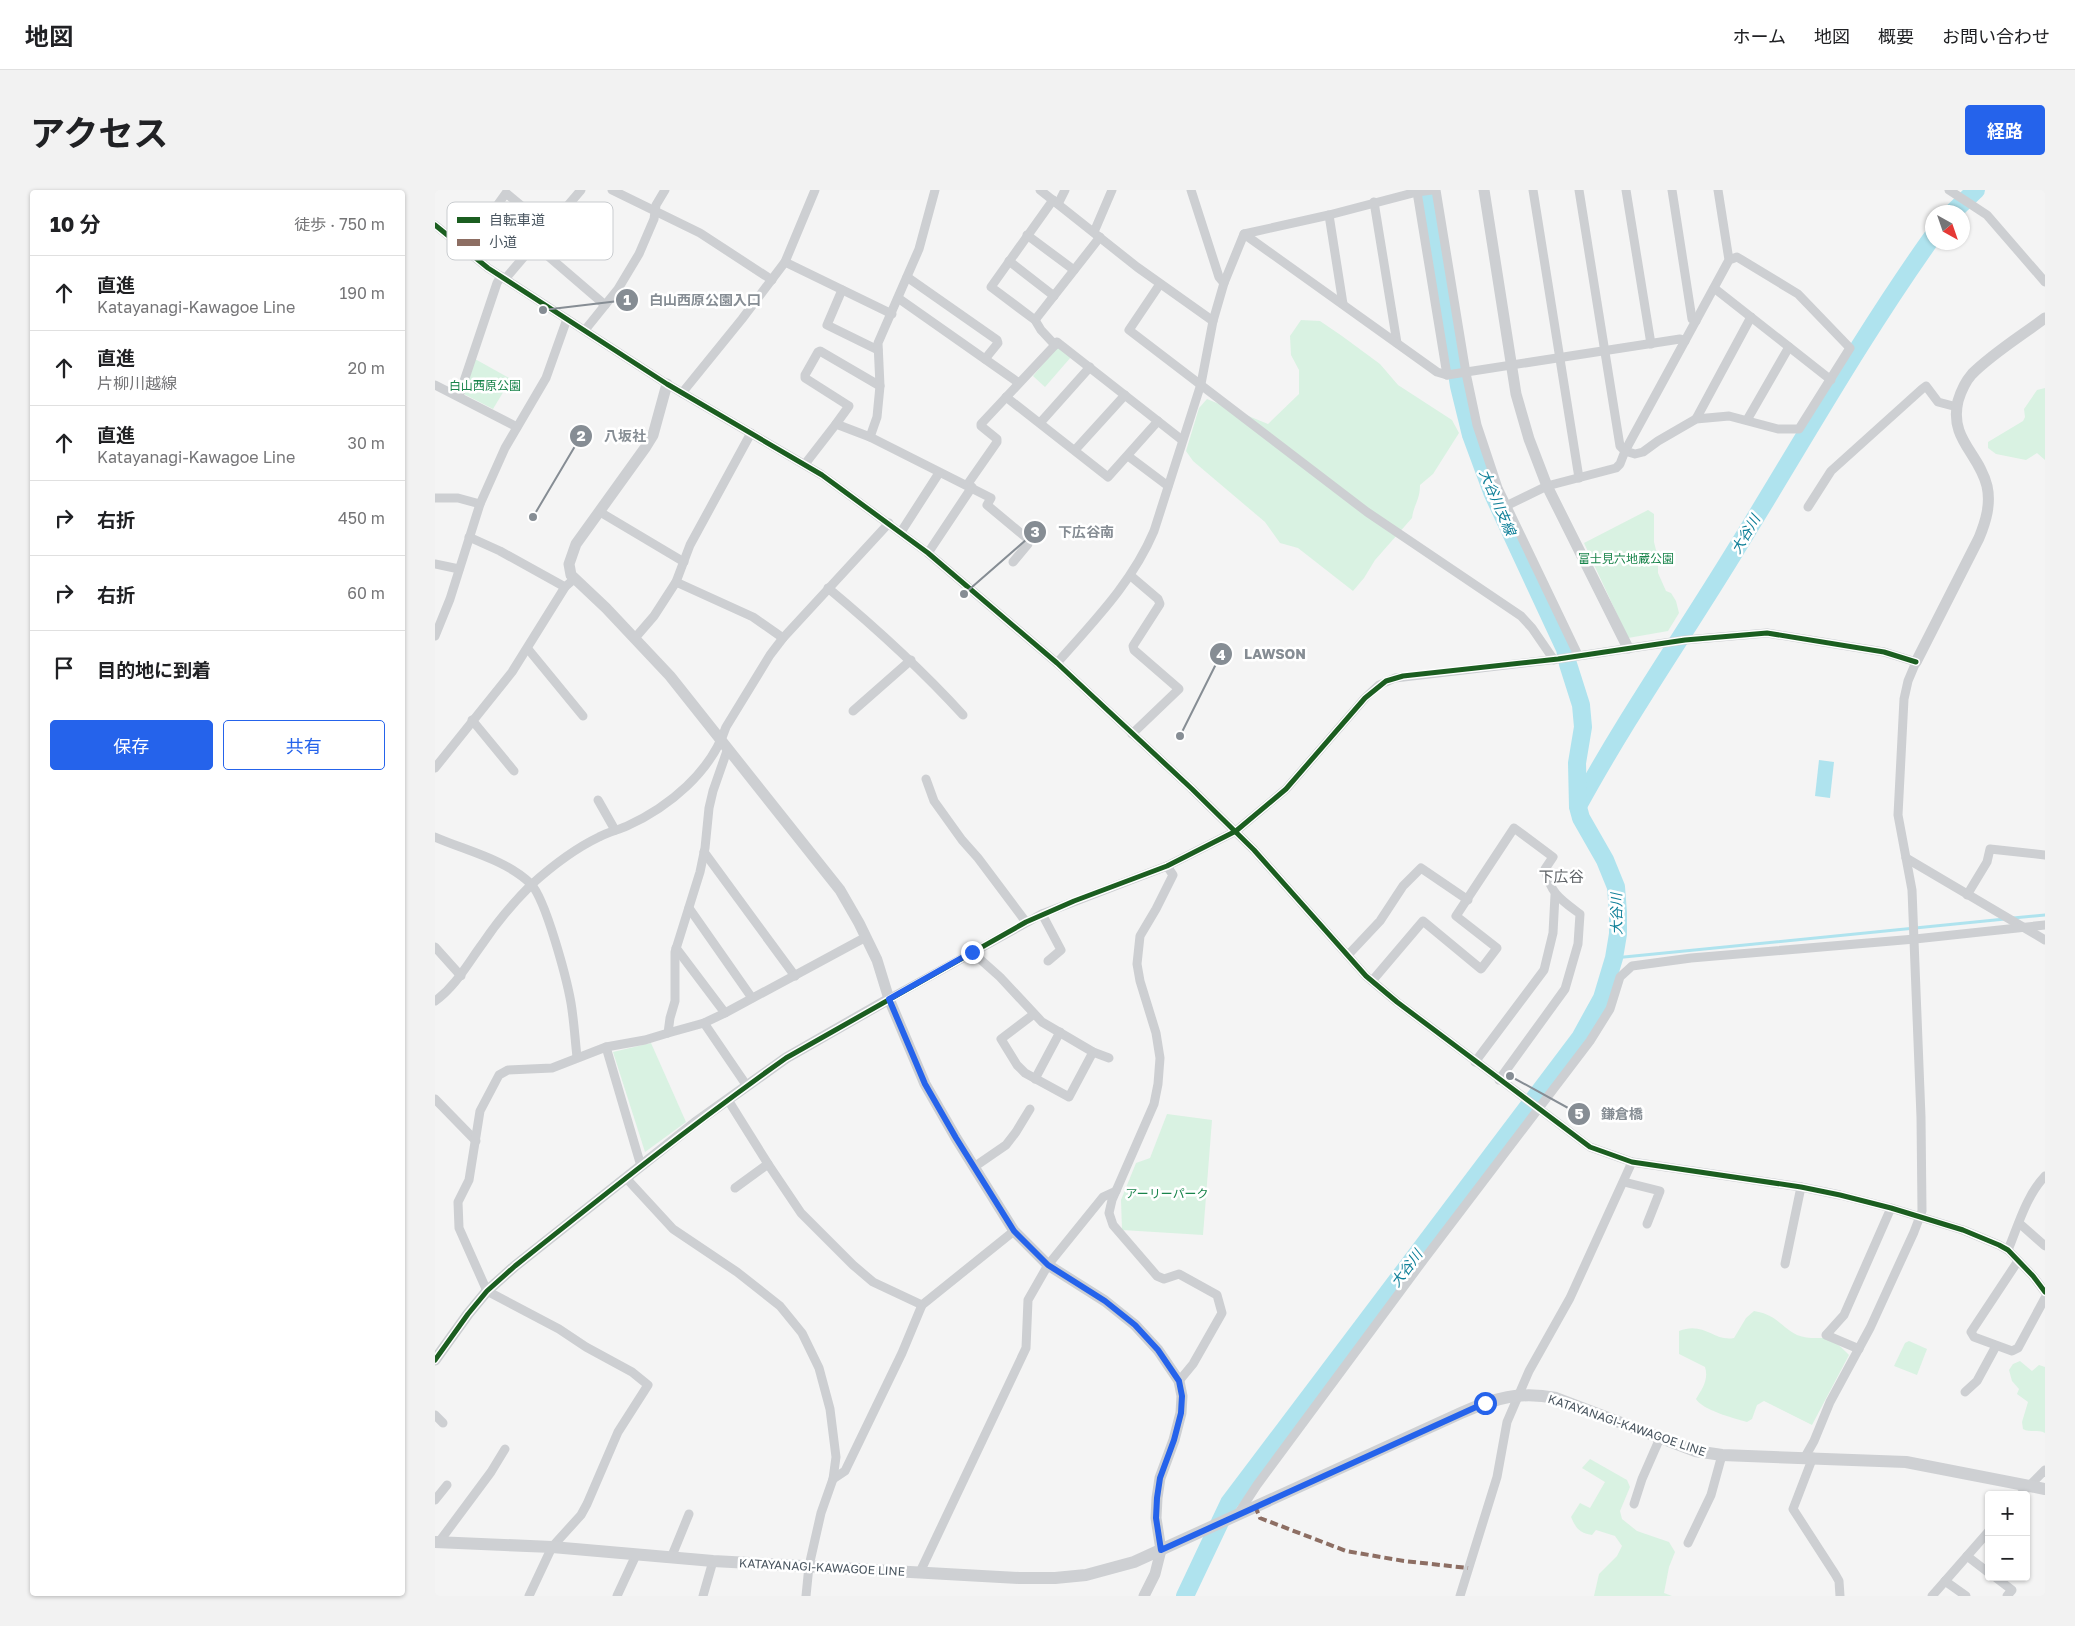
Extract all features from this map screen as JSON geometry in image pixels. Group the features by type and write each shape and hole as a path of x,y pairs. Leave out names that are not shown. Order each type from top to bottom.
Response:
{"main road":[{"name":"KATAYANAGI-KAWAGOE LINE","path":"437,1542 552,1547 713,1561 1009,1577 1055,1578 1086,1575 1110,1569 1161,1550 1485,1403 1518,1395 1536,1394 1556,1398 1695,1451 1722,1455 1914,1462 2024,1490 2045,1489"}],"street":[{"path":"571,202 581,190"},
{"path":"612,190 714,241 772,280"},
{"path":"585,330 618,289 639,254 654,219 656,205 665,190"},
{"path":"682,393 785,262 815,190"},
{"path":"870,438 877,417 880,386 878,344 924,235 935,190"},
{"path":"1040,190 1160,284 1213,321"},
{"path":"1055,345 1041,330 1035,320 991,287 1027,235 1065,190"},
{"path":"1035,320 1074,270 1097,234 1112,190"},
{"path":"1191,190 1219,277 1224,283"},
{"path":"1436,190 1456,374"},
{"path":"1484,190 1516,394 1529,439 1547,486 1628,648"},
{"path":"1533,190 1579,478"},
{"path":"1579,190 1620,446 1625,451 1635,454 1643,452 1695,419 1729,416 1778,429 1799,429 1850,348 1798,294 1737,257 1729,260"},
{"path":"1626,190 1651,344"},
{"path":"1672,190 1692,318 1696,321"},
{"path":"1507,504 1547,486 1616,468 1620,464 1625,451 1729,260 1717,190"},
{"path":"1949,190 1987,215 2045,282"},
{"path":"1244,234 1424,191 1456,374 1477,425 1498,488 1507,504 1575,656"},
{"path":"500,202 506,193 517,202"},
{"path":"1374,202 1397,343"},
{"path":"1329,215 1343,304"},
{"path":"435,225 447,235"},
{"path":"1057,663 1131,576 1154,532 1201,384 1213,321 1224,283 1244,234"},
{"path":"1244,234 1437,372 1456,374 1680,339 1685,341"},
{"path":"1027,235 1074,270"},
{"path":"479,260 503,278 667,384 822,475 928,553 1057,663 1236,831 1372,981 1475,1062 1590,1147 1632,1162 1801,1187 1891,1208 1963,1230 1999,1244 2008,1250 2033,1276 2045,1292"},
{"path":"459,396 497,283 519,260"},
{"path":"553,260 605,305"},
{"path":"1009,261 1054,296"},
{"path":"785,262 892,314"},
{"path":"907,278 997,340 998,343 985,359"},
{"path":"1160,284 1129,330 1367,512 1521,616 1556,660"},
{"path":"1714,288 1831,380"},
{"path":"842,290 827,325 878,350"},
{"path":"898,298 1019,383"},
{"path":"1695,419 1751,317"},
{"path":"1840,1596 1839,1581 1793,1509 1814,1441 1830,1402 1859,1349 1920,1217 1923,1178 1915,939 1910,872 1898,824 1904,699 1908,681 1987,519 1989,504 1986,483 1957,429 1957,407 1960,393 1971,375 2045,318"},
{"path":"435,636 481,504 505,448 546,378 567,319"},
{"path":"928,553 997,442 997,439 981,424 1057,342 1183,440"},
{"path":"1747,420 1789,347"},
{"path":"805,464 849,406 805,378 805,374 818,352 820,350 880,386"},
{"path":"1040,423 1090,367"},
{"path":"667,384 653,435 601,512 580,538 571,555 569,571 574,579 594,595 670,676 840,890 877,960 889,999 925,1084 1014,1231 1048,1265 1105,1301 1135,1325 1158,1350 1179,1381 1182,1396 1181,1413 1174,1440 1160,1478 1157,1498 1156,1518 1161,1550 1155,1574 1144,1596"},
{"path":"435,385 517,426"},
{"path":"1808,507 1831,471 1921,389 1926,386 1938,402 1957,407"},
{"path":"1075,450 1125,395"},
{"path":"1006,396 1108,476 1129,456 1159,421"},
{"path":"837,424 970,486 991,498 987,505 1029,540 1028,544 1013,562"},
{"path":"635,638 654,616 676,582 690,546 751,433"},
{"path":"1129,456 1168,486"},
{"path":"901,532 939,473"},
{"path":"435,498 458,498 481,504"},
{"path":"601,512 684,562"},
{"path":"668,1033 675,1002 676,948 704,852 709,808 725,744 726,727 770,655 783,638 889,523"},
{"path":"469,538 500,551 565,588"},
{"path":"435,564 459,569"},
{"path":"1131,576 1159,600 1160,604 1133,646 1134,650 1179,689 1132,734"},
{"path":"435,768 512,672 565,588 574,579"},
{"path":"676,582 753,617 783,638"},
{"path":"828,588 874,626 927,675 963,715"},
{"path":"435,1360 487,1291 515,1266 641,1166 786,1058 1026,922 1042,914 1167,866 1236,831 1286,789 1365,698 1386,681 1403,676 1556,660 1667,642 1767,633 1884,652 1917,662"},
{"path":"528,649 583,716"},
{"path":"853,711 911,660"},
{"path":"472,720 514,771"},
{"path":"435,1001 461,976 505,912 531,885 571,852 600,836 652,812 684,789 725,744"},
{"path":"926,779 934,801 1026,922"},
{"path":"598,800 615,830"},
{"path":"1372,981 1423,921 1481,969 1497,948 1456,916 1513,828 1553,857 1545,869 1548,882 1555,895 1580,914 1578,944 1565,989 1499,1080"},
{"path":"435,837 506,867 531,885 542,906 555,940 571,1003 577,1057"},
{"path":"1967,895 1987,862 1990,849 2045,855"},
{"path":"704,852 795,976"},
{"path":"1906,858 2045,940"},
{"path":"1167,866 1173,876 1157,909 1140,936 1137,964 1139,981 1156,1033 1160,1058 1158,1084 1154,1104 1116,1191 1109,1213 1113,1225 1157,1276 1164,1279 1179,1274 1217,1295 1222,1313 1193,1364 1179,1381"},
{"path":"1348,955 1380,921 1403,886 1421,868 1468,900"},
{"path":"1475,1062 1544,970 1553,933 1555,895"},
{"path":"689,908 752,998"},
{"path":"1042,914 1061,950 1048,961"},
{"path":"1235,1516 1425,1258 1590,1041 1610,1009 1621,977 1632,966 1691,958 1915,939 2045,925"},
{"path":"529,1596 552,1547 581,1515 618,1432 648,1385 632,1372 586,1347 559,1329 487,1291 459,1228 458,1202 469,1180 481,1111 499,1074 508,1070 552,1068 605,1047 645,1040 704,1023 866,937"},
{"path":"435,946 461,976"},
{"path":"676,948 725,1013"},
{"path":"972,952 1042,1022 1093,1052 1109,1058"},
{"path":"1034,1014 1001,1039 1017,1065 1025,1074 1069,1097 1093,1052"},
{"path":"704,1023 747,1086"},
{"path":"1035,1079 1060,1032"},
{"path":"605,1047 641,1166"},
{"path":"435,1099 476,1141"},
{"path":"728,1100 801,1212 853,1265 873,1282 922,1305"},
{"path":"974,1167 1006,1145 1017,1132 1030,1109"},
{"path":"1460,1596 1497,1477 1507,1422 1529,1371 1570,1298 1632,1162"},
{"path":"735,1188 768,1164"},
{"path":"2008,1250 2037,1184 2045,1176"},
{"path":"626,1178 673,1229 737,1272 780,1306 802,1333 819,1368 830,1409 836,1457 833,1479 821,1513 809,1566 806,1596"},
{"path":"1624,1182 1660,1191 1647,1224"},
{"path":"2037,1184 2045,1190"},
{"path":"1785,1264 1801,1187"},
{"path":"921,1572 1026,1348 1028,1300 1048,1265 1103,1197 1116,1191"},
{"path":"1859,1349 1826,1335 1844,1314 1891,1208"},
{"path":"2019,1223 2045,1246"},
{"path":"833,1479 845,1471 902,1353 922,1305 1014,1231"},
{"path":"2018,1260 1971,1332 1974,1337 2012,1351 2018,1348 2045,1298"},
{"path":"1965,1392 1977,1381 1996,1346"},
{"path":"435,1415 443,1423"},
{"path":"1634,1504 1642,1479 1660,1438"},
{"path":"437,1542 491,1472 505,1449"},
{"path":"1688,1544 1711,1495 1722,1455"},
{"path":"2024,1490 2045,1470"},
{"path":"435,1500 447,1485"},
{"path":"671,1558 689,1514"},
{"path":"1932,1596 1985,1535"},
{"path":"617,1596 636,1555"},
{"path":"1967,1556 1985,1570"},
{"path":"703,1596 713,1561"},
{"path":"1945,1581 1966,1596"},
{"path":"2000,1581 2012,1590 2007,1596"}],"green space":[{"path":"1301,320 1320,321 1342,336 1380,364 1398,385 1452,420 1459,433 1433,474 1420,485 1412,518 1375,560 1353,591 1298,548 1280,543 1265,522 1193,461 1186,451 1199,408 1207,399 1268,424 1299,394 1299,370 1291,355 1290,336"},
{"path":"1058,346 1071,357 1045,387 1033,376"},
{"name":"白山西原公園","path":"475,359 511,379 493,409 462,393"},
{"path":"2045,388 2045,460 2037,453 2026,460 1996,454 1988,448 1988,442 2023,421 2025,417 2024,409 2037,390"},
{"name":"富士見六地蔵公園","path":"1648,510 1654,514 1654,542 1658,558 1658,573 1666,591 1671,593 1676,601 1679,613 1668,631 1628,638 1584,543"},
{"path":"651,1043 686,1122 645,1152 613,1052"},
{"name":"アーリーパーク","path":"1167,1114 1212,1120 1203,1235 1122,1230 1121,1200 1136,1163 1150,1158"},
{"path":"1754,1311 1768,1315 1797,1335 1831,1340 1849,1355 1812,1425 1764,1401 1757,1405 1752,1419 1747,1422 1711,1410 1696,1399 1703,1388 1706,1376 1705,1367 1679,1354 1679,1331 1695,1328 1720,1337 1734,1338 1746,1318"},
{"path":"1909,1341 1927,1349 1917,1375 1894,1366 1905,1343"},
{"path":"2020,1361 2032,1371 2039,1365 2045,1367 2045,1433 2023,1429 2022,1422 2028,1402 2017,1394 2019,1389 2012,1381 2009,1370 2013,1364"},
{"path":"1590,1459 1627,1480 1630,1487 1620,1511 1622,1519 1637,1531 1669,1542 1675,1552 1669,1567 1664,1593 1672,1596 1594,1596 1599,1574 1617,1556 1622,1546 1615,1536 1596,1530 1592,1535 1581,1531 1576,1527 1571,1517 1580,1503 1590,1508 1605,1482 1582,1468"}],"water":[{"path":"1819,760 1834,762 1830,798 1815,796"}],"waterway":[{"name":"大谷川","path":"1185,1596 1229,1503 1580,1038 1602,998 1614,958 1618,934 1616,887 1605,860 1581,818 1578,807 1577,763 1583,727 1581,705 1565,649 1492,492 1471,435 1459,386 1428,190"},
{"name":"大谷川","path":"1960,205 1976,190"},
{"name":"大谷川","path":"1578,806 1615,741 1735,551 1856,352 1925,247"},
{"path":"2013,918 2045,915"},
{"path":"1614,958 2005,919"}],"marked path":[{"path":"1255,1506 1260,1518 1346,1551 1404,1561 1468,1568"}],"cycle path":[{"path":"435,225 447,235"},
{"path":"478,260 667,384 822,475 928,553 1057,663 1192,789 1254,850 1366,976 1397,1002 1590,1147 1632,1162 1801,1187 1840,1195 1963,1230 2008,1250 2033,1276 2045,1292"},
{"path":"435,1360 487,1291 515,1266 615,1186 786,1058 1026,922 1074,901 1167,866 1236,831 1286,789 1365,698 1386,681 1403,676 1558,659 1685,640 1767,633 1884,652 1916,662"}],"place":[{"name":"白山西原公園入口","path":"543,310"},
{"name":"八坂社","path":"533,517"},
{"name":"下広谷南","path":"964,594"},
{"name":"LAWSON","path":"1180,736"},
{"name":"鎌倉橋","path":"1510,1076"}],"district":[{"name":"下広谷","path":"1561,876"}],"route":[{"path":"972,952 889,999 925,1084 1014,1231 1048,1265 1105,1301 1135,1325 1158,1350 1179,1381 1182,1396 1181,1413 1174,1440 1160,1478 1157,1498 1156,1518 1161,1550 1485,1403"}],"water label":[{"name":"大谷川支線","path":"1498,502"}]}
